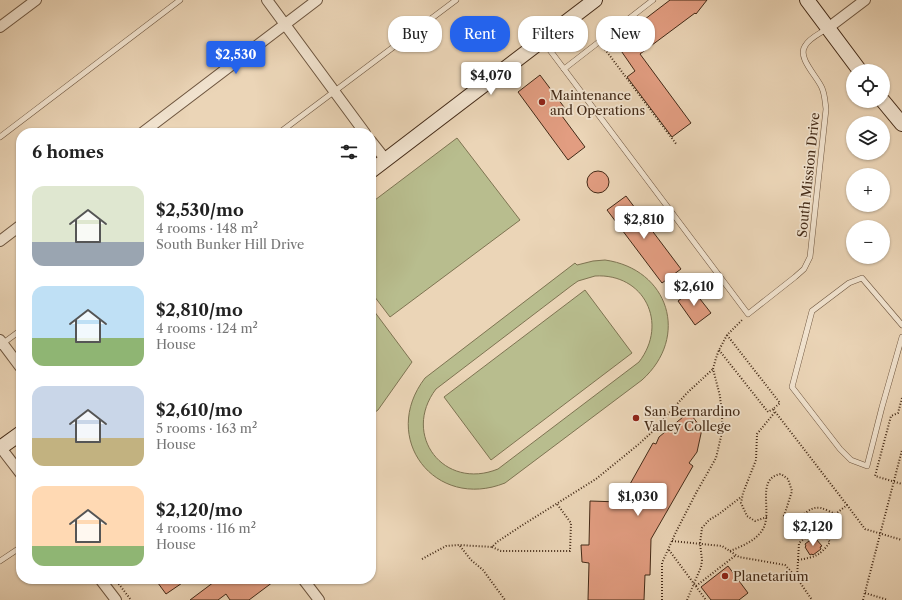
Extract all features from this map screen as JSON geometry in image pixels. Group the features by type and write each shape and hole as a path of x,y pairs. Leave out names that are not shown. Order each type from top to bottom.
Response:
{"street":[{"path":"0,27 36,0"},
{"path":"267,0 361,128"},
{"path":"149,128 317,0"},
{"path":"574,16 595,0"},
{"path":"807,0 855,64"},
{"path":"828,28 865,0"},
{"path":"376,167 526,52"},
{"path":"889,108 902,124"},
{"path":"376,147 386,160"},
{"path":"0,241 16,229"},
{"path":"1,343 16,362"},
{"path":"16,437 0,448 16,468"},
{"path":"104,584 116,600"},
{"path":"307,584 319,600"}],"lane":[{"path":"0,137 180,0"},
{"path":"286,128 456,0"},
{"path":"564,68 653,0"},
{"name":"South Mission Drive","path":"748,314 795,278 804,269 810,257 826,109 822,88 809,68 803,53 804,46 828,28"},
{"path":"551,52 748,314"},
{"path":"902,325 862,278 849,283 812,311 792,386 846,455 851,460 867,466 902,337"},
{"path":"1,343 16,333"},
{"path":"0,561 16,550"}],"path":[{"path":"607,52 676,145"},
{"path":"662,600 662,563 696,493 716,458 723,428 720,396 714,369 718,350 727,335 748,314"},
{"path":"718,350 768,412 780,403 727,335"},
{"path":"492,548 497,542 521,526 596,479 652,432 687,393 714,369"},
{"path":"902,398 898,413 891,416 876,476 902,484"},
{"path":"773,409 865,529 902,540"},
{"path":"767,517 755,520 747,516 741,503 756,460 757,434 775,412"},
{"path":"863,600 882,533 902,450"},
{"path":"730,551 753,540 762,530 767,517 766,488 768,480 773,475 780,474 788,479 792,491 784,516 787,522 792,522 811,509 820,508 835,514"},
{"path":"687,600 695,585 701,567 702,560 700,543 702,528 709,520 742,497"},
{"path":"422,559 446,546 492,548 501,551 570,552 571,523 557,504"},
{"path":"797,578 799,543 847,505"},
{"path":"798,560 810,558 822,552 830,542 818,527"},
{"path":"672,541 722,546 739,557 785,565 797,578 812,600"},
{"path":"459,546 471,560 483,570 505,600"},
{"path":"668,550 706,600"},
{"path":"695,585 736,555"},
{"path":"119,584 131,600"},
{"path":"865,593 888,600"}],"green space":[{"path":"457,138 520,220 390,317 376,299 376,199"},
{"path":"605,260 627,266 645,276 657,291 666,307 668,326 665,344 657,363 642,380 505,483 480,489 456,487 437,478 422,464 412,445 408,424 412,401 425,378 575,263 577,265","holes":["595,276 612,277 627,283 638,292 647,303 651,317 652,332 648,347 639,362 498,469 478,474 461,472 445,465 434,454 426,440 423,424 426,407 436,389 578,281"]},
{"path":"585,290 632,353 491,460 444,397"},
{"path":"376,314 412,362 376,411"}],"building":[{"path":"670,0 707,0 696,14 695,13 655,43 655,16 649,16"},
{"path":"622,52 643,52 640,54 691,123 672,137 627,77 635,71"},
{"name":"Maintenance and Operations","path":"540,75 567,111 562,116 585,147 568,160 518,92"},
{"path":"598,171 606,174 609,182 606,190 598,193 590,190 587,182 590,174"},
{"path":"626,196 681,269 662,283 607,210"},
{"path":"693,290 711,313 695,325 678,301"},
{"path":"689,412 702,429 697,452 689,463 693,466 651,539 650,575 645,575 644,600 588,600 589,563 582,562 581,545 589,545 590,501 620,502 653,443 656,444 659,437"},
{"path":"813,538 815,540 816,539 822,546 820,547 821,549 813,555 810,555 805,547 805,544"},
{"name":"Planetarium","path":"728,566 748,593 739,600 711,600 701,587"},
{"path":"159,584 181,584 166,594"},
{"path":"211,584 270,584 249,600 230,600 226,594 218,600 190,600"}],"place":[{"name":"Maintenance and Operations","path":"542,102"},
{"name":"San Bernardino Valley College","path":"636,418"},
{"name":"Planetarium","path":"725,576"}]}
